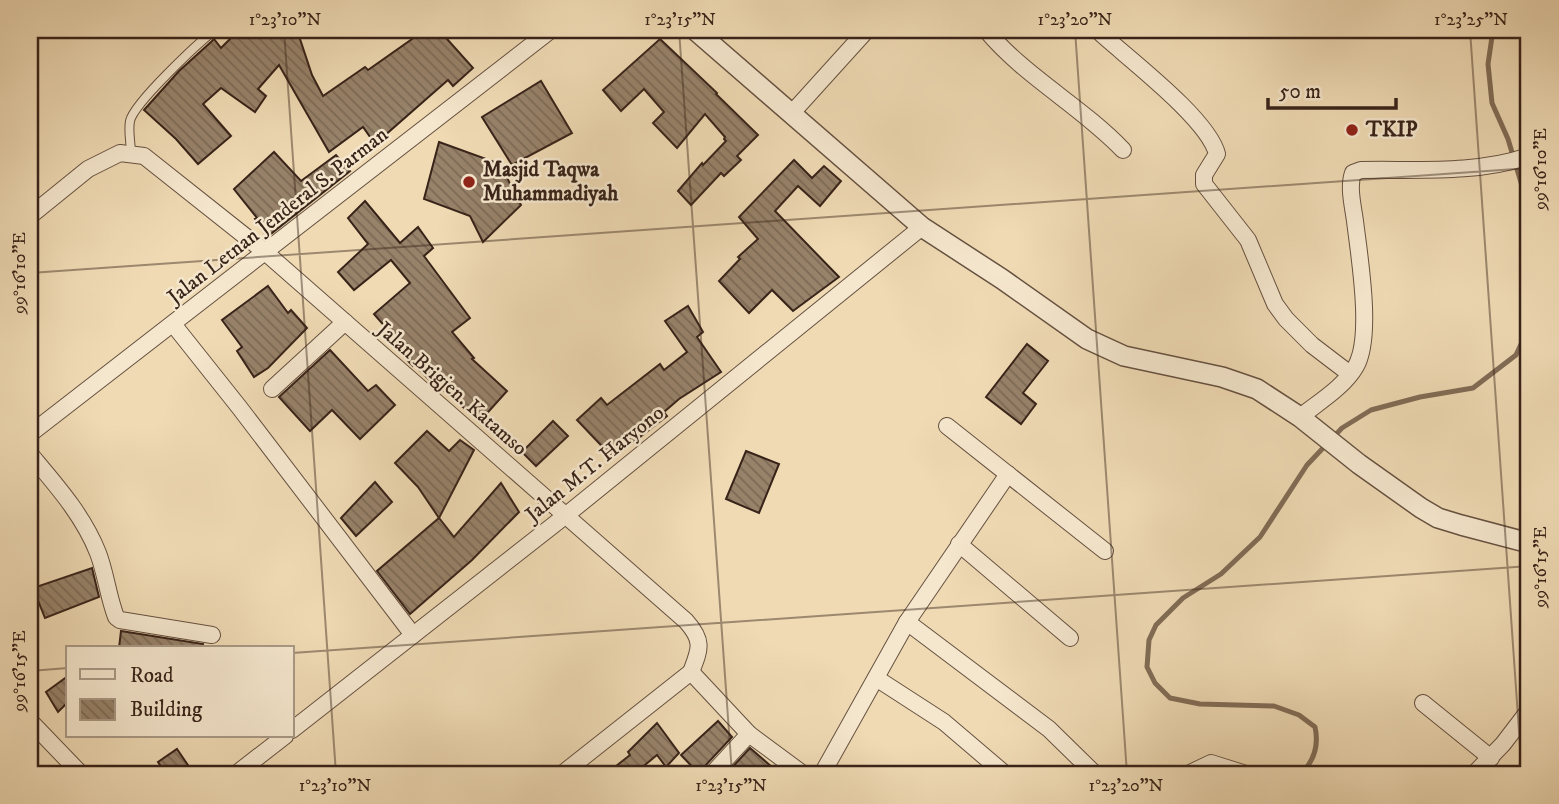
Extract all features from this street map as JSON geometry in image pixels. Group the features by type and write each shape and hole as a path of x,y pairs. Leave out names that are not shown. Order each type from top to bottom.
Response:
{"street":[{"name":"Jalan Letnan Jenderal S. Parman","path":"30,434 551,30"},
{"path":"695,30 922,227 1087,339 1125,356 1242,383 1272,398 1359,464 1438,518 1529,543"},
{"path":"791,114 867,30"},
{"path":"986,30 1015,60 1123,150"},
{"path":"1097,30 1172,96 1206,132 1217,154 1204,176 1204,184 1248,240 1275,304 1305,339 1350,374"},
{"path":"30,216 89,169 120,153 138,155"},
{"name":"Jalan Brigjen. Katamso","path":"138,155 265,252 695,631 699,650 691,672"},
{"path":"1307,423 1350,374 1360,356 1364,310 1351,189 1352,176 1362,170 1475,168 1513,162 1529,156"},
{"name":"Jalan M.T. Haryono","path":"294,728 565,516 922,227"},
{"path":"272,388 345,322"},
{"path":"173,324 248,417 413,635"},
{"path":"947,426 1105,551"},
{"path":"30,454 64,495 87,529 109,586 116,617 120,620 212,635"},
{"path":"822,774 907,621 1008,474"},
{"path":"959,544 1070,638"},
{"path":"907,621 1049,729 1095,774"},
{"path":"562,774 691,672 749,734 803,774"},
{"path":"876,678 944,722 1005,774"},
{"path":"1423,703 1490,758"},
{"path":"1474,774 1527,717"},
{"path":"30,721 81,774"},
{"path":"712,774 749,734"},
{"path":"236,774 282,738"},
{"path":"1188,774 1211,763 1246,774"}],"lane":[{"path":"138,155 130,125 132,116 153,90 215,30"}],"building":[{"path":"239,30 297,30 312,75 323,96 365,67 368,70 412,39 403,30 439,30 473,68 453,86 448,80 375,144 363,127 329,152 279,65 258,89 266,96 255,112 221,88 203,104 231,136 198,164 176,139 144,110 179,71 214,39 221,48"},
{"path":"660,39 758,135 737,156 741,160 724,176 721,173 691,205 678,191 726,141 725,137 705,114 677,148 653,123 664,112 644,89 621,111 603,90"},
{"path":"541,81 572,133 512,165 482,117"},
{"name":"Masjid Taqwa Muhammadiyah","path":"439,142 500,164 521,205 483,242 470,216 424,199"},
{"path":"274,152 301,181 336,155 350,171 267,237 255,219 257,218 234,189"},
{"path":"794,160 812,178 824,166 841,181 820,206 798,186 775,211 839,277 793,311 772,290 749,313 719,281 740,259 738,257 758,239 739,217"},
{"path":"365,201 400,243 418,227 433,248 424,256 470,318 452,332 474,358 472,359 507,391 480,421 413,366 390,342 395,338 374,314 410,283 391,260 354,290 338,272 368,244 348,218"},
{"path":"268,286 288,313 291,310 307,328 268,368 254,377 237,351 242,347 222,320"},
{"path":"688,306 703,332 697,337 721,372 679,399 664,412 667,416 613,458 577,420 601,398 607,405 660,364 664,370 687,352 665,321"},
{"path":"1027,344 1048,361 1023,393 1036,404 1021,424 986,397"},
{"path":"330,350 368,391 376,385 395,405 360,439 332,410 310,431 279,397"},
{"path":"553,421 568,436 536,466 522,452"},
{"path":"427,431 449,451 460,440 474,450 439,518 418,487 395,463"},
{"path":"746,451 779,464 759,513 726,499"},
{"path":"375,482 392,502 356,536 341,518"},
{"path":"501,483 519,512 472,560 410,614 377,571 439,518 454,537"},
{"path":"92,568 99,597 45,618 33,588"},
{"path":"121,631 203,644 202,646 119,646"},
{"path":"66,677 66,704 58,712 46,692"},
{"path":"718,721 732,737 704,767 702,774 699,774 681,755"},
{"path":"657,723 679,753 666,767 657,755 634,774 606,774 630,755 628,752"},
{"path":"750,748 780,774 726,774"},
{"path":"177,749 194,774 166,774 158,762"}],"waterway":[{"path":"1493,30 1488,64 1492,103 1508,139 1529,209"},
{"path":"1301,774 1314,752 1315,727 1299,715 1274,706 1200,704 1170,698 1155,683 1147,667 1149,640 1156,625 1183,598 1221,574 1260,537 1307,465 1342,428 1371,410 1420,397 1473,388 1516,355 1529,327"}],"place":[{"name":"TKIP","path":"1352,130"},
{"name":"Masjid Taqwa Muhammadiyah","path":"469,182"}]}
